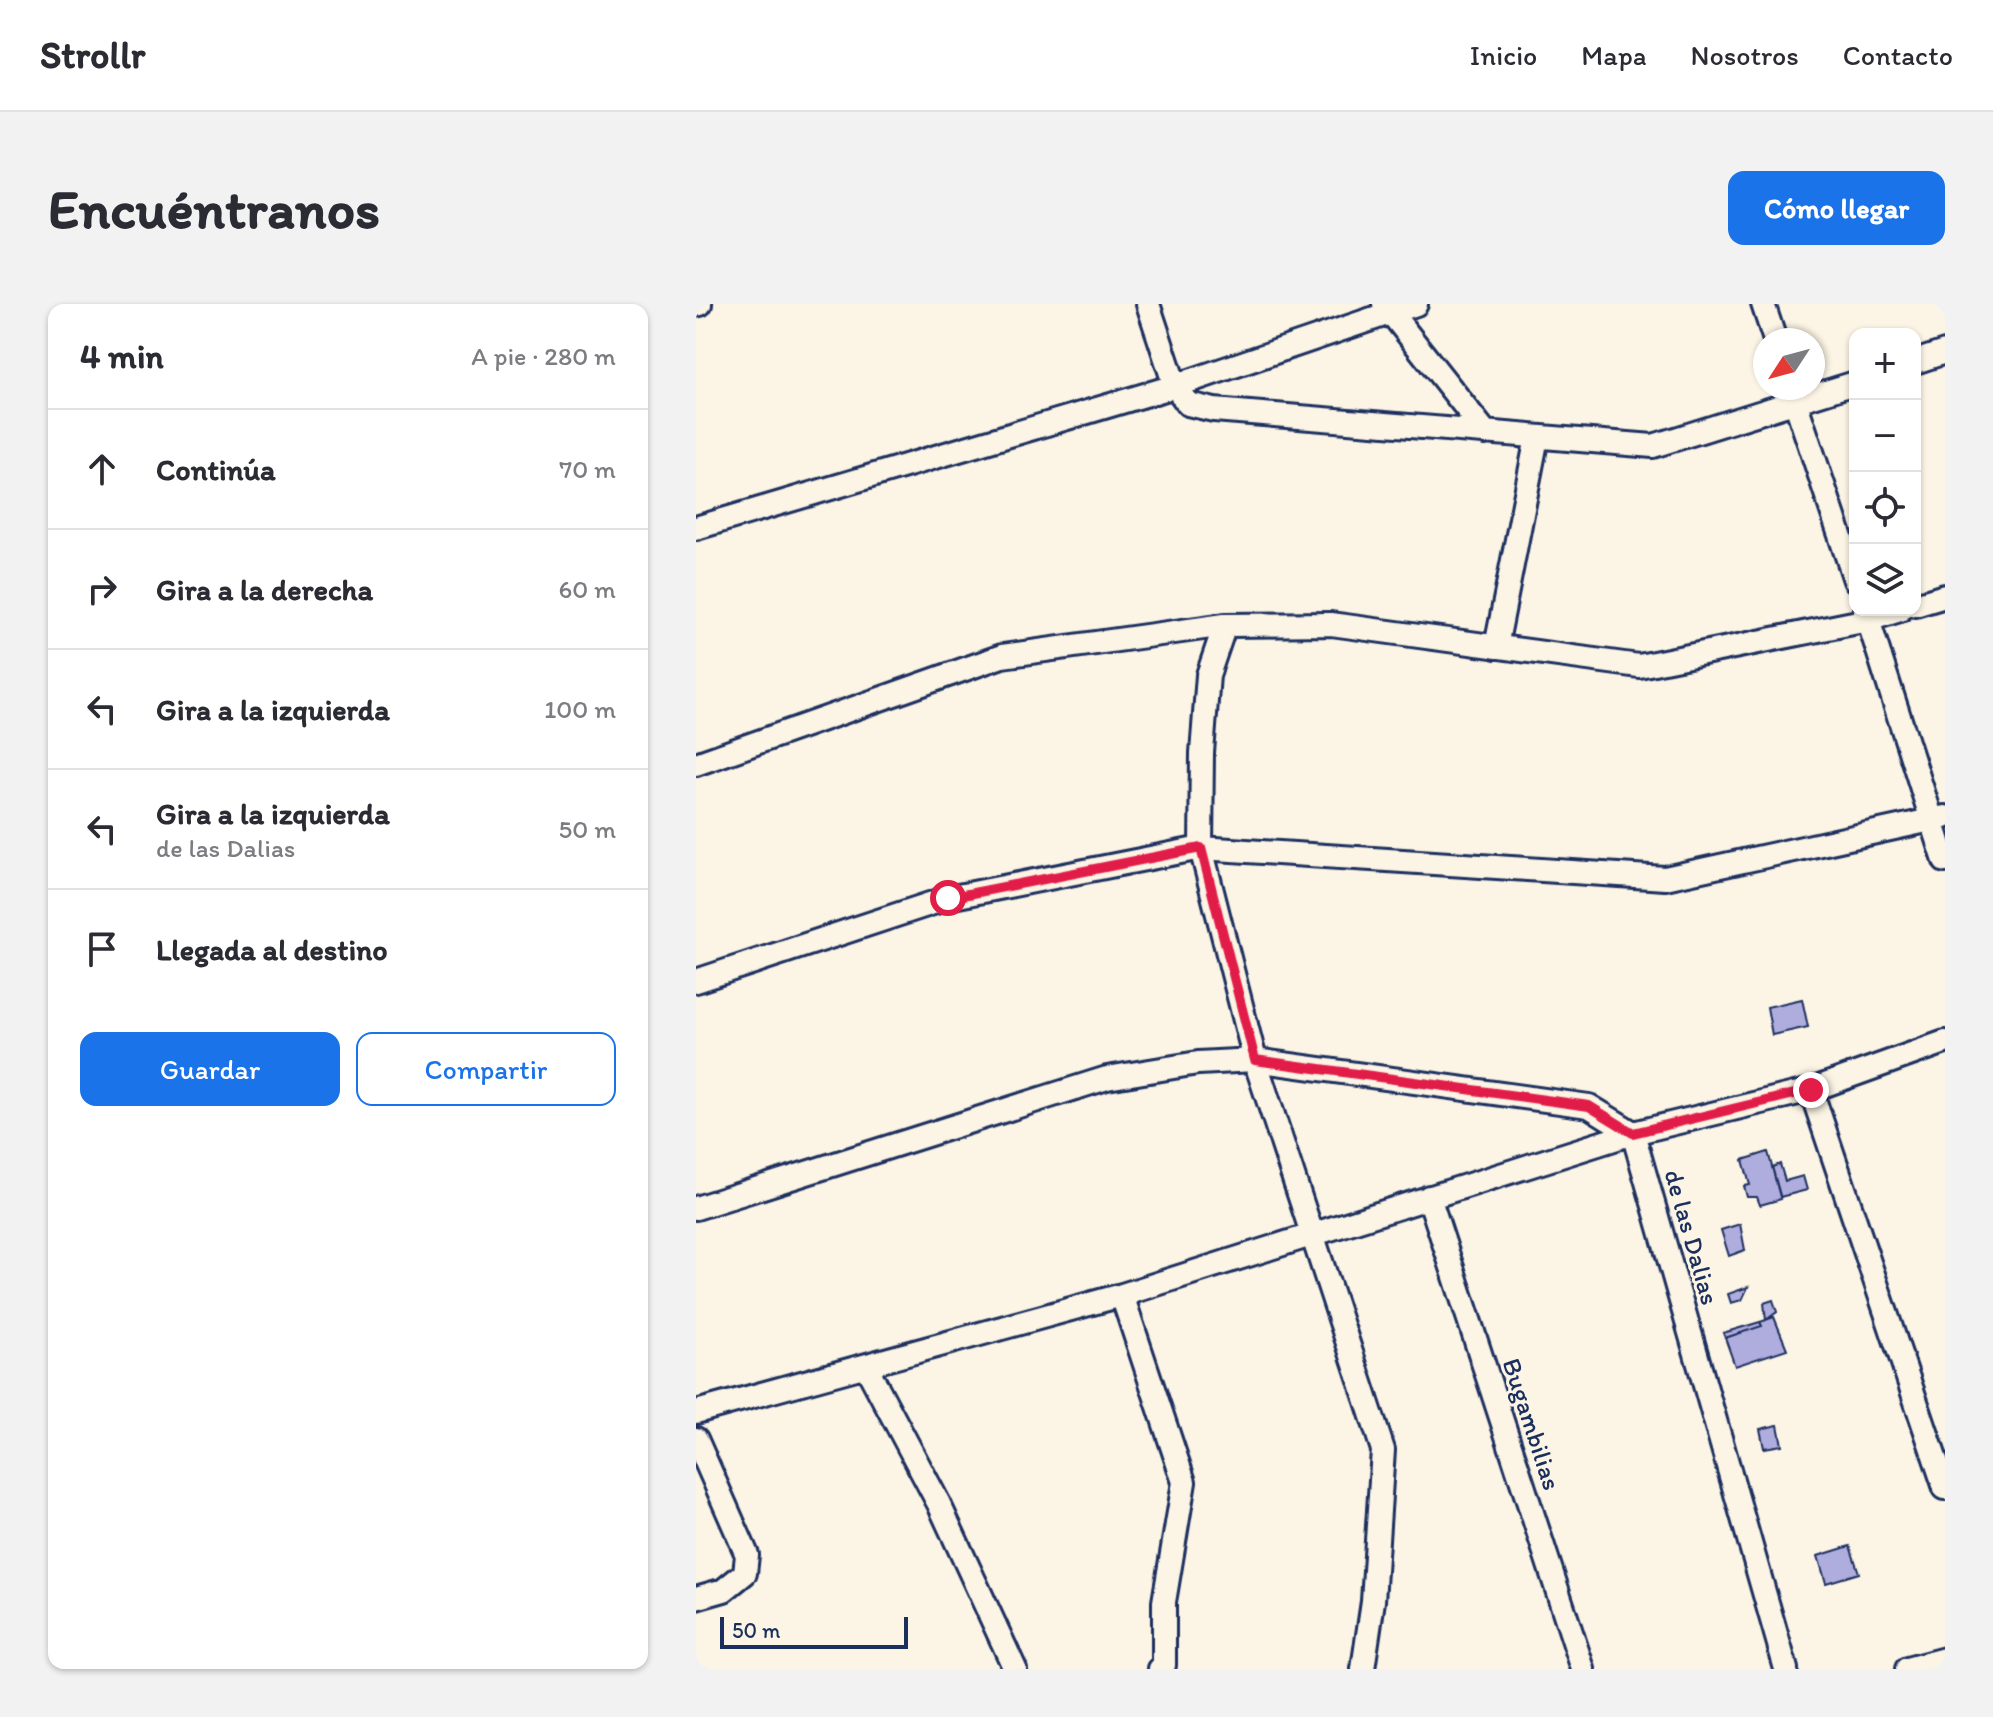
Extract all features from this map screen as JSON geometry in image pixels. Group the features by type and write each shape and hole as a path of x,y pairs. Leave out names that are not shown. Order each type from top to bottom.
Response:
{"street":[{"path":"1148,304 1175,386 1188,404 1214,410 1653,446 1779,400"},
{"path":"696,528 1175,386 1388,308 1416,304"},
{"path":"1763,304 1771,328"},
{"path":"1388,308 1486,433"},
{"path":"1921,360 1945,352"},
{"path":"1825,389 1849,384"},
{"path":"1795,400 1849,562"},
{"path":"1496,647 1537,437"},
{"path":"1921,603 1945,596"},
{"path":"696,764 1002,656 1225,625 1331,624 1639,666 1863,616"},
{"path":"1867,616 1939,819 1945,861"},
{"path":"1225,625 1208,675 1202,753 1201,848 1255,1060 1309,1234 1383,1450 1373,1601 1363,1669"},
{"path":"696,981 948,898 1201,848 1665,878 1939,819"},
{"path":"696,1412 867,1368 1122,1295 1633,1133 1811,1090 1945,1042"},
{"path":"696,1208 1107,1078 1198,1063 1255,1060 1589,1106 1633,1133"},
{"path":"1811,1090 1945,1488"},
{"name":"de las Dalias","path":"1633,1133 1786,1669"},
{"name":"Bugambilias","path":"1429,1197 1583,1669"},
{"path":"1122,1295 1184,1482 1164,1602 1164,1665 1160,1669"},
{"path":"867,1368 939,1504 1015,1669"},
{"path":"696,1439 747,1555 745,1573 724,1590 696,1598"},
{"path":"1907,1669 1945,1659"}],"building":[{"path":"1802,999 1808,1027 1772,1035 1767,1007"},
{"path":"1768,1152 1781,1199 1760,1205 1757,1197 1747,1197 1744,1186 1750,1185 1743,1160"},
{"path":"1780,1164 1785,1181 1803,1176 1807,1190 1780,1197 1772,1167"},
{"path":"1740,1224 1745,1250 1729,1256 1721,1230"},
{"path":"1748,1287 1742,1300 1731,1303 1728,1294"},
{"path":"1773,1300 1777,1312 1766,1320 1764,1303"},
{"path":"1774,1317 1787,1349 1735,1366 1725,1338 1762,1326 1760,1322"},
{"path":"1760,1322 1762,1326 1725,1338 1723,1333"},
{"path":"1778,1425 1782,1445 1764,1448 1760,1429"},
{"path":"1850,1546 1859,1573 1826,1583 1818,1556"}],"route":[{"path":"948,898 1201,848 1255,1060 1589,1106 1633,1133 1811,1090"}]}
